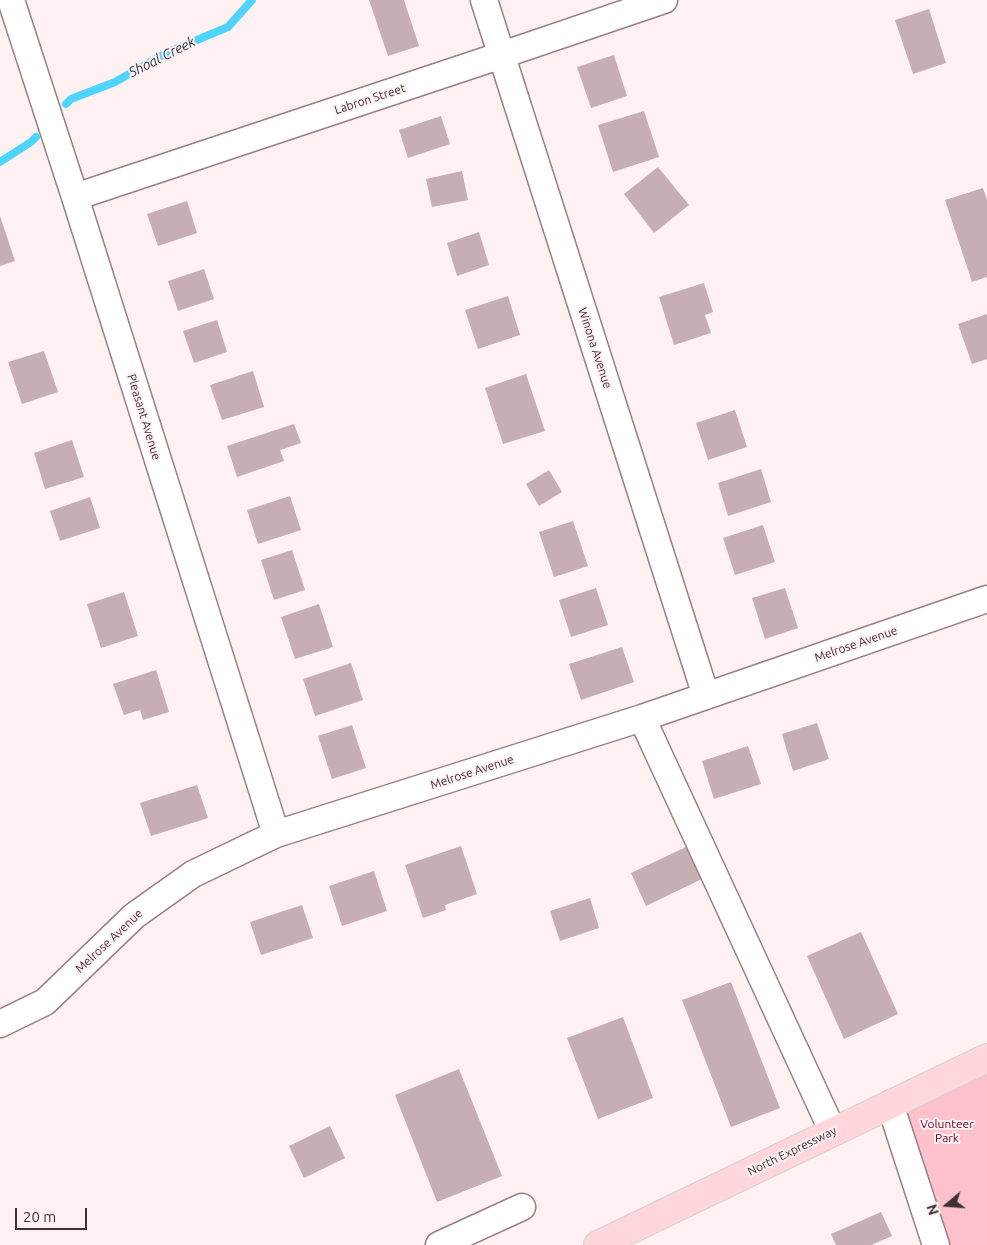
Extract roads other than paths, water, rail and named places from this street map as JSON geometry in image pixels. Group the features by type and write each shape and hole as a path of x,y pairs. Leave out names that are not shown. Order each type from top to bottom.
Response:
{"main road":[{"name":"North Expressway","path":"598,1245 987,1058"}],"street":[{"name":"Pleasant Avenue","path":"11,0 276,834"},
{"name":"Winona Avenue","path":"484,0 706,696"},
{"name":"Labron Street","path":"75,197 502,56 664,0"},
{"name":"Melrose Avenue","path":"0,1024 45,1002 134,916 193,874 276,834 642,718 987,599"},
{"path":"642,718 833,1132"},
{"path":"890,1104 936,1245"},
{"path":"439,1245 522,1207"}],"waterway":[{"name":"Shoal Creek","path":"66,104 71,99 115,82 166,53 228,27 252,0"},
{"name":"Shoal Creek","path":"0,162 36,137"}],"park label":[{"name":"Volunteer Park","path":"947,1131"}]}
